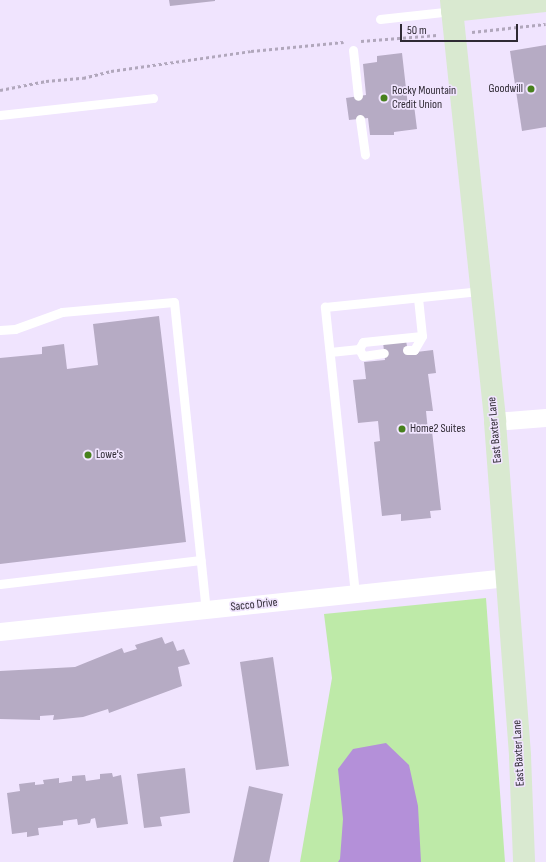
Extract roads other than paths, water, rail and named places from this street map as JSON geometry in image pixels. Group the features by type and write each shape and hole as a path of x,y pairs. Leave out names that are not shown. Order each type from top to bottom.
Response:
{"main road":[{"path":"452,6 546,1"},
{"name":"East Baxter Lane","path":"452,6 495,422 520,756 524,862"}],"street":[{"path":"495,422 546,418"},
{"name":"Sacco Drive","path":"0,632 507,578"}],"lane":[{"path":"380,19 452,6"},
{"path":"353,46 358,96"},
{"path":"0,115 153,98"},
{"path":"360,119 365,155"},
{"path":"355,594 325,308 481,291"},
{"path":"407,350 414,350 422,336 418,298"},
{"path":"0,330 15,329 62,312 174,302 206,610"},
{"path":"359,349 363,342 422,336"},
{"path":"330,352 359,349"},
{"path":"359,349 363,356 384,353"},
{"path":"0,584 201,560"}],"place":[{"name":"Goodwill","path":"531,89"},
{"name":"Rocky Mountain Credit Union","path":"384,98"},
{"name":"Home2 Suites","path":"402,429"},
{"name":"Lowe's","path":"88,455"}]}
